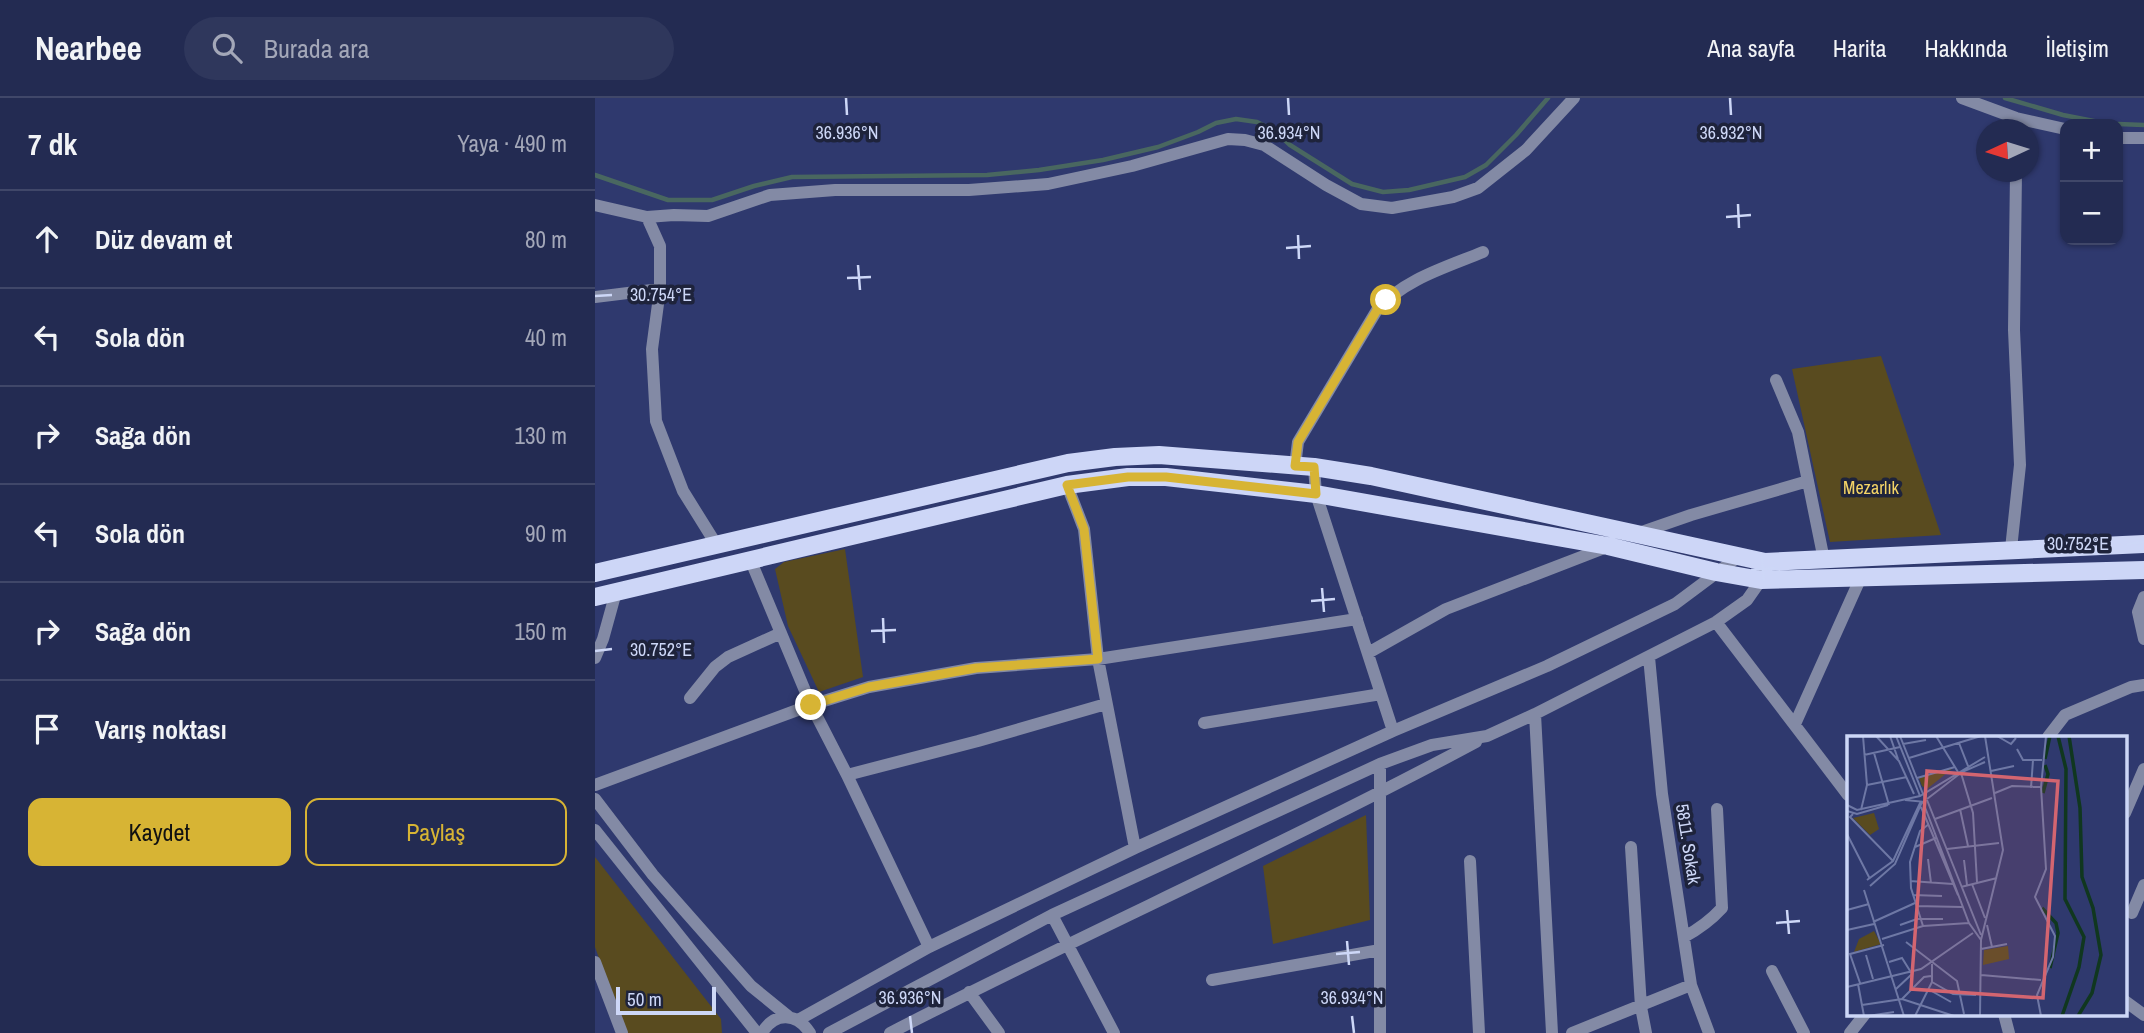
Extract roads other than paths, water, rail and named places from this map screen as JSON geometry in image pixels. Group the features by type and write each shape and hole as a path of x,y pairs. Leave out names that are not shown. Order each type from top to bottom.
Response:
{"main road":[{"path":"595,573 1068,463 1159,455 1314,467 1371,476 1738,557 1763,571 1825,560 2144,544"},
{"path":"595,597 1067,485 1128,477 1166,477 1316,494 1608,546 1716,572 1763,571 1861,578 2144,570"}],"street":[{"path":"595,205 647,218 674,215 708,216 770,195 835,190 969,190 1048,184 1132,166 1228,139 1264,145 1361,204 1392,208 1453,197 1478,188 1526,150 1574,98"},
{"path":"1962,98 2006,119"},
{"path":"2039,126 2060,128"},
{"path":"2123,138 2144,138"},
{"path":"2011,549 2021,465 2014,330 2016,182"},
{"path":"647,218 660,246 660,289 652,349 656,421 683,491 716,544"},
{"path":"1295,466 1298,442 1377,310 1409,284 1483,252"},
{"path":"595,297 660,289"},
{"path":"1776,380 1798,432 1825,560"},
{"path":"1314,467 1316,494 1393,731"},
{"path":"1636,534 1808,481"},
{"path":"1067,485 1084,529 1098,659 1135,848"},
{"path":"1368,653 1446,609 1608,546"},
{"path":"595,830 759,1033 774,1020 794,1019 929,947 1135,848 1393,731 1547,666 1675,604 1738,557"},
{"path":"750,559 811,705 929,947"},
{"path":"890,1033 969,992 1380,794 1487,736 1716,622 1747,600 1763,571"},
{"path":"1795,724 1861,578"},
{"path":"595,658 604,639 616,592"},
{"path":"2144,597 2137,612 2144,639"},
{"path":"595,785 811,705 869,687 976,668 1098,659 1357,619"},
{"path":"1716,622 1847,794"},
{"path":"690,698 715,667 729,657 781,633"},
{"name":"5811. Sokak","path":"1649,657 1662,794 1691,985 1709,1033"},
{"path":"2049,736 2065,715 2131,687 2144,685"},
{"path":"1204,723 1381,694"},
{"path":"847,775 1106,704"},
{"path":"1535,714 1552,1033"},
{"path":"829,1033 1052,915 1380,764 1431,746 1487,736"},
{"path":"1380,764 1380,1033"},
{"path":"2127,808 2144,769"},
{"path":"595,799 653,875 751,986 805,1025 810,1033"},
{"path":"1684,937 1706,923 1722,908 1717,808"},
{"path":"1631,847 1641,1007 1646,1033"},
{"path":"1470,861 1479,1033"},
{"path":"2144,885 2128,912 2144,920"},
{"path":"1052,915 1114,1033"},
{"path":"1212,980 1380,950"},
{"path":"595,962 622,1033"},
{"path":"1772,971 1804,1033"},
{"path":"1572,1033 1691,985"},
{"path":"969,992 999,1033"},
{"path":"2127,1002 2144,1015"},
{"path":"1850,1033 1863,1016"},
{"path":"2005,1016 2009,1033"}],"waterway":[{"path":"595,175 668,200 712,200 792,177 987,175 1039,170 1103,160 1158,147 1216,123 1236,119 1257,122 1275,131 1290,145 1352,184 1383,192 1409,190 1465,177 1486,165 1548,98"},
{"path":"2005,98 2083,119"},
{"path":"2123,124 2144,125"}],"park label":[{"name":"Mezarlık","path":"1871,488"}]}
